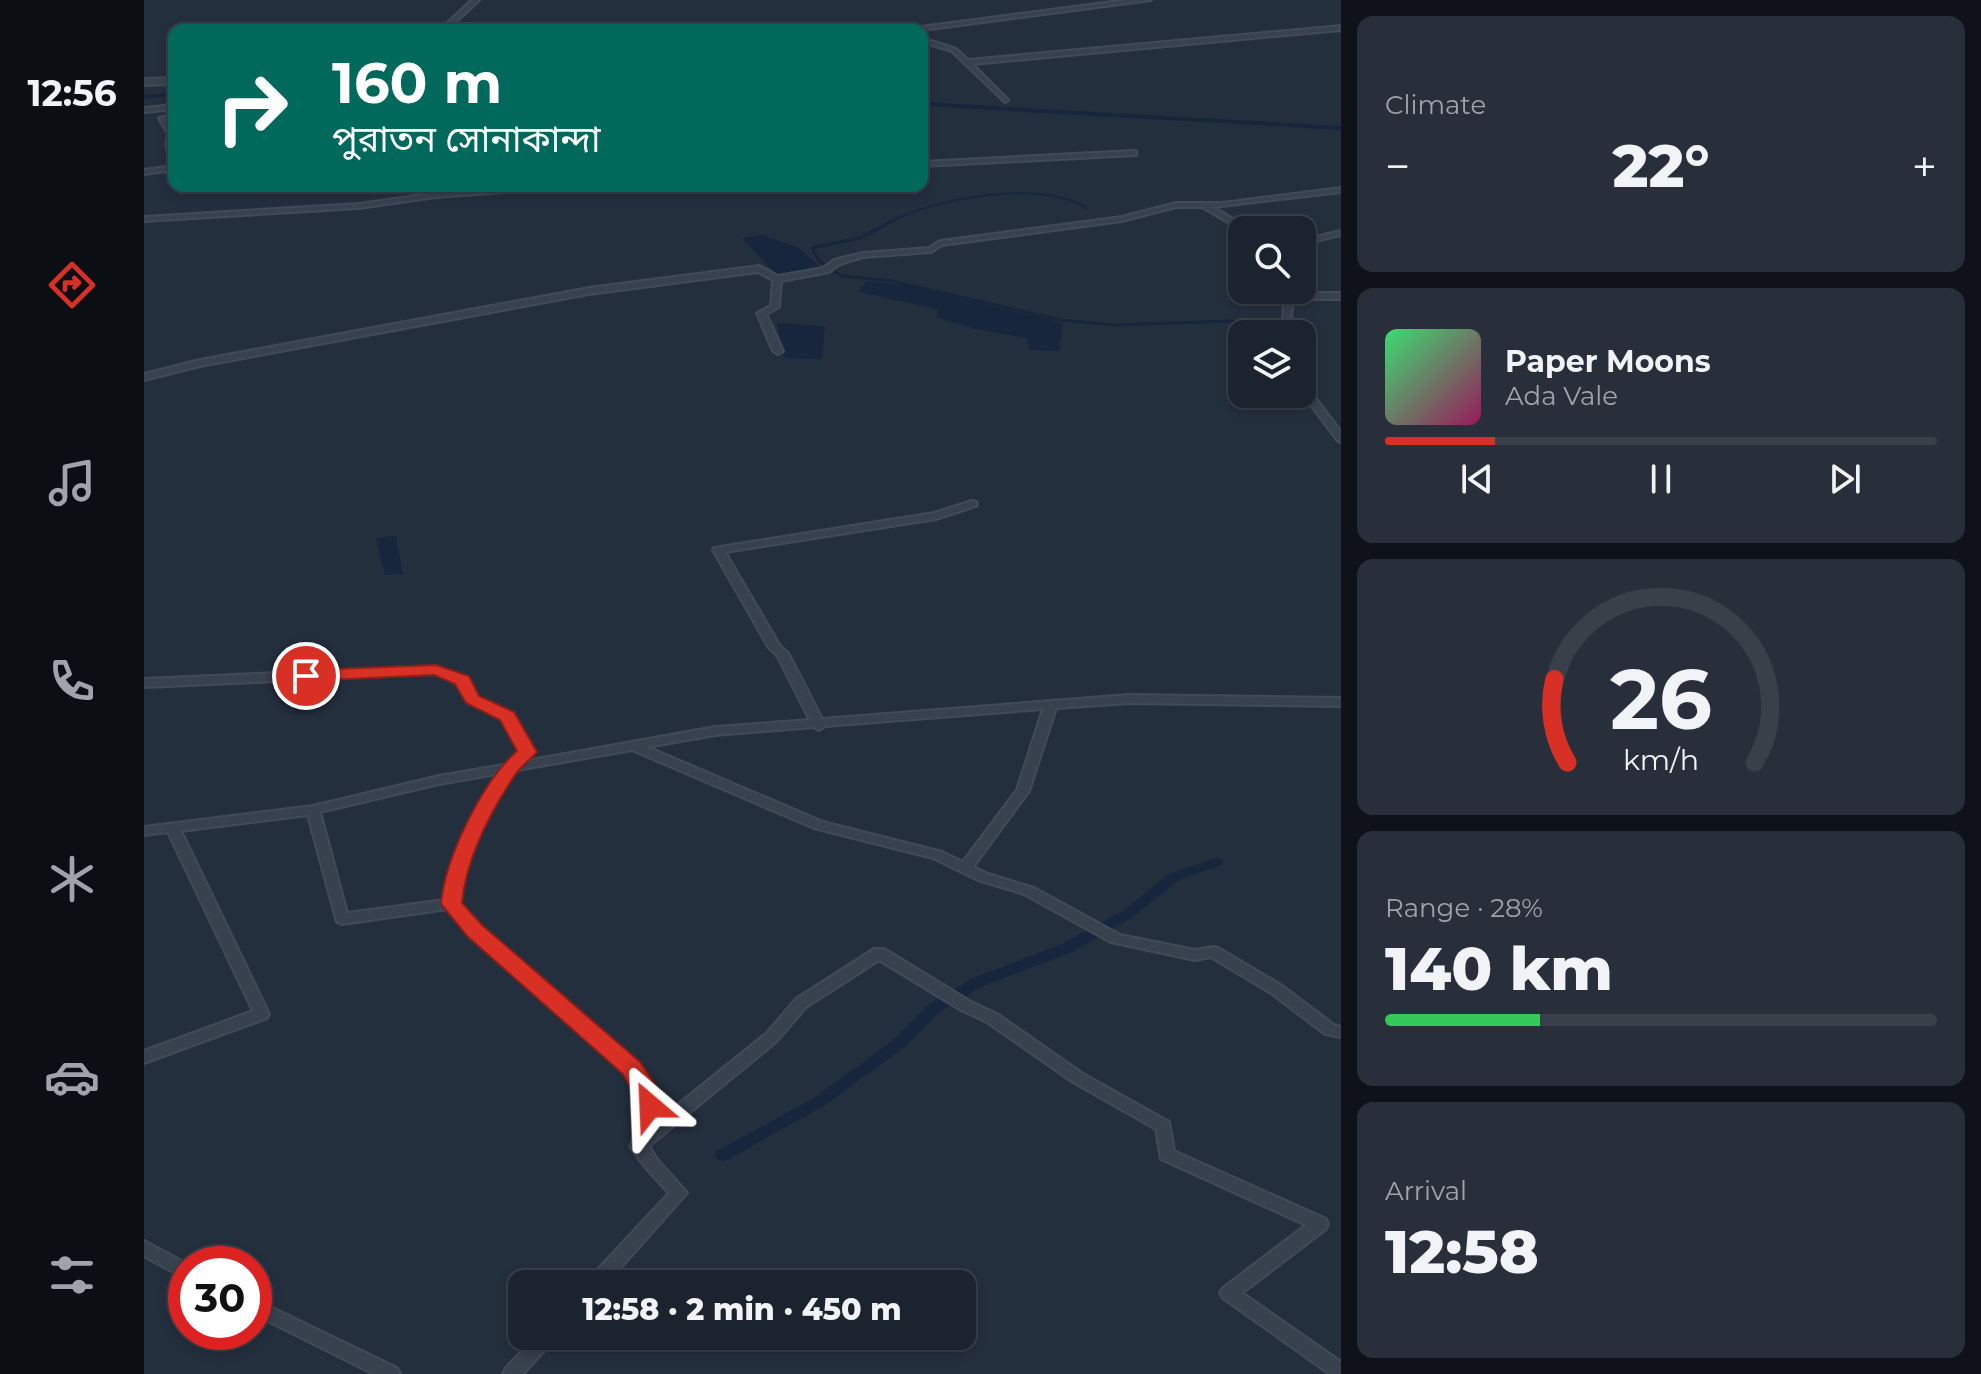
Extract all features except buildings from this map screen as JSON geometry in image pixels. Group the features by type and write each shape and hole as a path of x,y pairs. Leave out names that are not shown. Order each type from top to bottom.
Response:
{"street":[{"path":"449,24 476,0"},
{"path":"928,27 1147,0"},
{"path":"450,5 465,7"},
{"path":"967,62 1341,28"},
{"path":"928,43 947,45 1005,100"},
{"path":"144,82 168,81"},
{"path":"144,110 168,108"},
{"path":"928,164 1133,153"},
{"path":"144,172 168,169"},
{"path":"144,377 200,363 589,291 759,269 777,279 826,270 837,262 863,255 931,250 940,243 1122,219 1176,205 1204,205 1341,190"},
{"path":"144,219 359,206 479,192"},
{"path":"1204,205 1228,219"},
{"path":"1316,239 1341,233"},
{"path":"777,279 775,307 761,313 778,351"},
{"path":"1316,296 1341,296"},
{"path":"1316,405 1341,439"},
{"path":"819,726 782,653 775,648 718,550 936,516 972,504"},
{"path":"144,683 436,670 462,680 472,700 507,716 527,752 508,769 463,856 453,882 451,904 475,931 631,1068 642,1083 650,1106 637,1134 638,1146 679,1193 608,1270"},
{"path":"144,831 313,810 439,780 715,731 819,726 1129,699 1341,702"},
{"path":"965,868 1023,791 1050,707"},
{"path":"636,747 819,825 937,855 1029,891 1104,934 1195,955 1213,952 1276,989 1330,1030 1341,1032"},
{"path":"313,810 342,919 451,904"},
{"path":"144,1057 262,1014 173,828"},
{"path":"638,1146 772,1037 801,1003 879,953 938,986 966,1006 992,1018 1078,1078 1163,1126 1167,1155 1320,1224 1229,1293 1341,1372"},
{"path":"144,1248 168,1262"},
{"path":"272,1315 391,1374"},
{"path":"512,1374 534,1350"}],"water":[{"path":"762,235 799,248 821,268 777,276 742,238"},
{"path":"866,281 902,285 1063,323 1059,351 1030,350 1026,338 975,329 937,317 937,309 859,292"},
{"path":"777,323 825,326 822,359 785,358"},
{"path":"396,536 403,574 385,575 376,538"}],"waterway":[{"path":"144,97 168,95"},
{"path":"928,104 1341,128"},
{"path":"893,220 912,212 962,199 1017,193 1067,200 1087,208"},
{"path":"893,220 860,238 812,248 820,262 842,276 891,281 1060,320 1113,325 1228,321"},
{"path":"723,1155 819,1102 897,1045 933,1009 978,982 1067,948 1128,914 1174,877 1216,862"}],"route":[{"path":"306,676 436,670 462,680 472,700 507,716 527,752 508,769 463,856 453,882 451,904 475,931 631,1068 647,1092 650,1106"}]}
